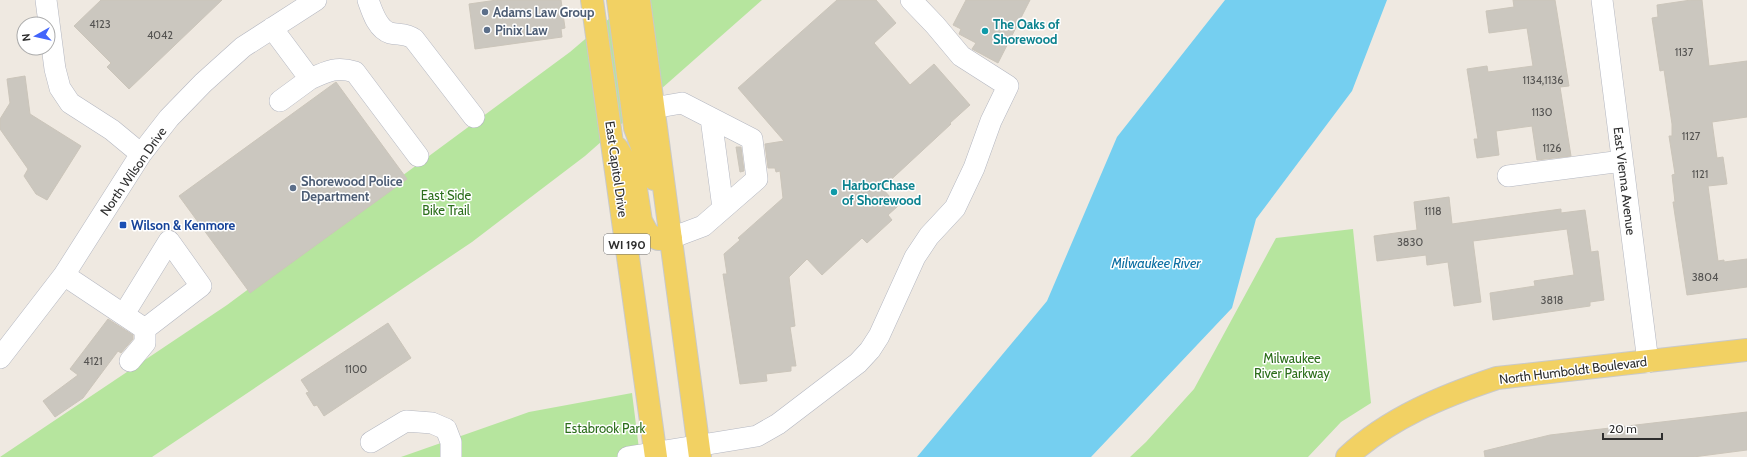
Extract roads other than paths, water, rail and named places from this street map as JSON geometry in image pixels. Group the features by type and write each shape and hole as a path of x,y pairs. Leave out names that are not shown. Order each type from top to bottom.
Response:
{"main road":[{"name":"East Capitol Drive","path":"592,0 613,140 656,454"},
{"path":"618,0 635,128 670,229"},
{"path":"639,0 699,451"},
{"path":"613,140 634,176 641,221 648,234 658,239 670,229"},
{"name":"North Humboldt Boulevard","path":"1347,457 1365,440 1396,420 1463,389 1497,378 1747,350"}],"street":[{"path":"46,0 55,69 60,88 70,103 112,130 141,154"},
{"name":"North Wilson Drive","path":"0,358 64,275 141,154 169,118 203,83 243,48 316,0"},
{"path":"368,0 377,21 383,29 389,32 407,34 414,39 474,117"},
{"path":"628,457 699,451 757,436 778,424 858,363 870,350 915,257 929,236 955,208 966,186 991,121 1008,86 961,56 936,25 912,0"},
{"name":"East Vienna Avenue","path":"1602,0 1648,362"},
{"path":"272,28 310,78"},
{"path":"280,101 310,78 322,73 343,68 355,72 418,156"},
{"path":"653,108 682,103 752,139 757,179 703,226 670,229"},
{"path":"711,118 723,208"},
{"path":"1508,176 1622,161"},
{"path":"124,314 170,241 201,286 145,329 144,343 130,361"},
{"path":"64,275 145,329"},
{"path":"371,442 406,421 432,423 446,429 451,442 450,457"}],"water":[{"name":"Milwaukee River","path":"1225,0 1387,0 1352,91 1256,219 1232,308 1091,457 917,457 1047,301 1117,137"}],"place":[{"name":"Adams Law Group","path":"485,12"},
{"name":"Pinix Law","path":"487,30"},
{"name":"The Oaks of Shorewood","path":"985,31"},
{"name":"Shorewood Police Department","path":"293,188"},
{"name":"HarborChase of Shorewood","path":"834,192"},
{"name":"Wilson & Kenmore","path":"123,225"}],"park label":[{"name":"East Side Bike Trail","path":"446,202"},
{"name":"Milwaukee River Parkway","path":"1292,366"},
{"name":"Estabrook Park","path":"605,428"}]}
